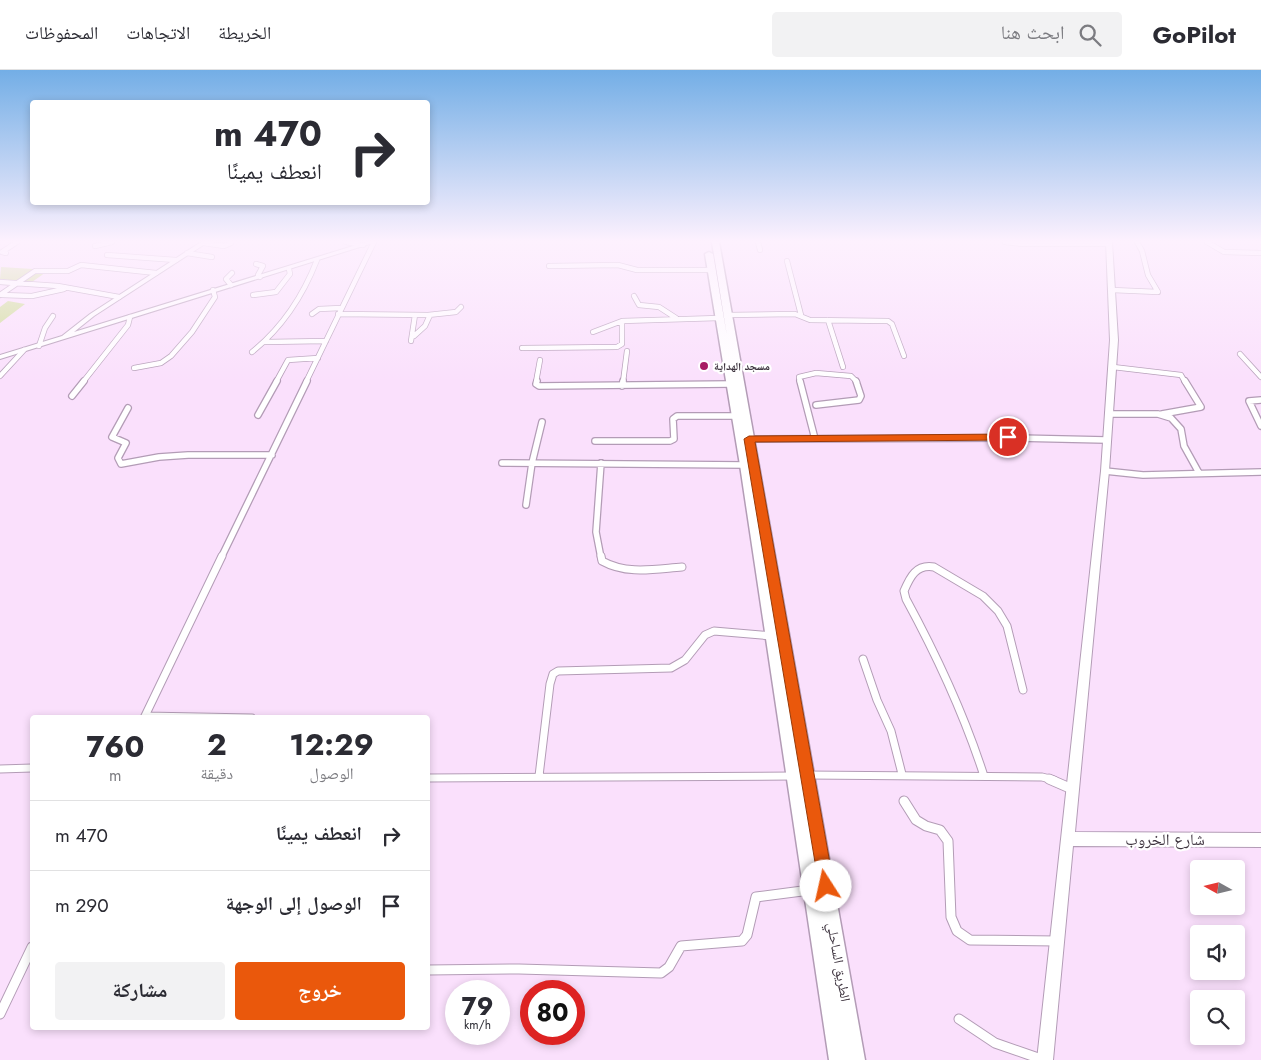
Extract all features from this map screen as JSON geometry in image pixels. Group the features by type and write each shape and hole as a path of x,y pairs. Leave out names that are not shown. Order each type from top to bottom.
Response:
{"highway":[{"name":"الطريق الساحلي","path":"716,288 749,439 856,1060"},
{"name":"الطريق الساحلي","path":"720,288 730,384 745,465 838,1060"},
{"path":"815,917 832,919"}],"main road":[{"path":"1045,1060 1105,471 1113,367 1112,290"},
{"name":"شارع الخروب","path":"1069,839 1261,840"}],"street":[{"path":"1,295 32,296 66,288"},
{"path":"68,288 119,297"},
{"path":"61,339 92,315 133,288"},
{"path":"0,357 219,288"},
{"path":"253,295 276,292 279,288"},
{"path":"252,352 265,342 279,324 287,318 304,288"},
{"path":"146,715 351,288"},
{"path":"794,288 801,315"},
{"path":"1112,290 1158,292 1156,288"},
{"path":"134,368 142,364 160,363 172,356 215,297 213,290"},
{"path":"634,296 639,304 659,307 677,318"},
{"path":"312,314 318,309 430,315 456,313 460,311 461,307"},
{"path":"414,336 411,323 415,315"},
{"path":"411,341 425,326 430,315"},
{"path":"593,332 622,321 723,316 801,315 810,320 890,322 904,356"},
{"path":"39,346 45,328 54,316"},
{"path":"72,396 128,324 130,317"},
{"path":"828,320 844,367"},
{"path":"522,348 617,347 622,344 622,321"},
{"path":"265,342 326,341"},
{"path":"0,376 24,350"},
{"path":"622,386 627,351"},
{"path":"1240,354 1261,377"},
{"path":"258,415 288,360 318,358"},
{"path":"540,360 536,384 539,386 730,384"},
{"path":"1108,414 1162,414 1201,407 1181,375 1113,367"},
{"path":"815,439 799,377 810,374 851,376 856,379 861,396 859,400 816,405"},
{"path":"1261,400 1249,400 1261,426"},
{"path":"128,408 112,437 126,443 118,458 121,464 159,457 188,455 272,455"},
{"path":"1162,414 1178,424 1184,434 1184,446 1199,474"},
{"path":"595,441 670,441 674,439 673,419 677,416 736,416"},
{"path":"526,505 532,463 542,422"},
{"path":"749,439 971,437 1106,440"},
{"path":"502,463 745,465"},
{"path":"601,463 596,532 602,561 611,568 625,570 682,567"},
{"path":"1105,471 1143,475 1261,473"},
{"path":"984,776 965,723 935,652 906,599 904,591 914,572 920,566 934,567 992,602 1007,626 1023,690"},
{"path":"539,776 550,684 553,674 558,670 671,668 685,660 704,636 714,631 772,636"},
{"path":"863,659 877,700 891,732 902,774"},
{"path":"0,769 30,768"},
{"path":"807,775 902,774 1048,778 1072,789"},
{"path":"430,778 794,776"},
{"path":"904,801 919,823 945,833 948,841 951,917 957,931 970,940 1057,941"},
{"path":"430,970 518,968 661,973 668,969 681,946 742,941 747,935 756,897 811,890"},
{"path":"0,1014 30,955"},
{"path":"959,1020 995,1043 1045,1060"}],"green space":[{"path":"8,301 25,304 0,323 0,307"}],"place":[{"name":"مسجد الهداية","path":"704,366"}],"route":[{"path":"826,886 749,439 876,440 1008,437"}]}
